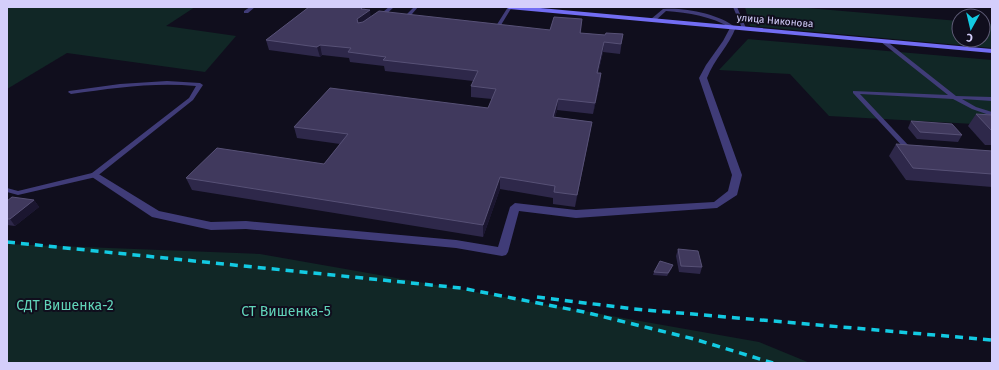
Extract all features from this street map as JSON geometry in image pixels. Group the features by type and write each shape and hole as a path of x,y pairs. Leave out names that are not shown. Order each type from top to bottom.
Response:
{"main road":[{"name":"улица Никонова","path":"509,7 992,51"}],"street":[{"path":"94,174 156,214 211,226 246,225 348,234 456,244 502,252 515,207 576,214 717,205 733,193 737,175 703,78 705,71 730,37 739,28"}],"lane":[{"path":"246,12 253,7"},
{"path":"374,20 384,16 392,7"},
{"path":"403,21 416,7"},
{"path":"509,7 498,26 512,28"},
{"path":"735,7 739,28"},
{"path":"652,20 665,10 693,11 739,28"},
{"path":"883,41 954,97 974,108 992,114"},
{"path":"7,190 18,193 94,174 191,99 200,85 172,82 130,84 71,92"},
{"path":"922,149 907,148 855,92 992,99"}],"green space":[{"path":"7,7 195,7 166,26 236,36 205,72 67,53 7,89"},
{"path":"745,7 796,7 951,20 951,44 750,26"},
{"path":"991,24 992,24 991,48"},
{"path":"748,39 992,60 992,125 829,116 790,74 719,70"},
{"path":"7,244 260,254 759,342 810,363 7,363"}],"building":[{"path":"309,7 363,7 361,9 370,10 357,19 358,23 363,22 379,11 550,30 554,17 582,19 580,33 605,35 606,33 623,34 621,44 604,42 597,73 601,73 595,103 558,99 553,117 592,122 577,195 554,192 555,186 500,177 483,225 186,178 217,148 324,164 348,134 294,127 330,88 488,108 496,89 471,86 478,71 383,60 386,57 348,52 351,48 320,45 317,47 266,40"},
{"path":"976,114 992,115 992,131"},
{"path":"911,121 952,124 962,135 920,132"},
{"path":"896,144 992,151 992,174 913,168"},
{"path":"12,197 34,200 10,219 7,219 7,201"},
{"path":"678,249 698,251 702,267 681,266"},
{"path":"660,261 673,265 668,273 654,272"}],"railway":[{"path":"7,242 461,288 584,312 694,339 773,363"},
{"path":"537,297 634,309 992,340"}],"park label":[{"name":"СДТ Вишенка-2","path":"65,305"},
{"name":"СТ Вишенка-5","path":"286,311"}]}
